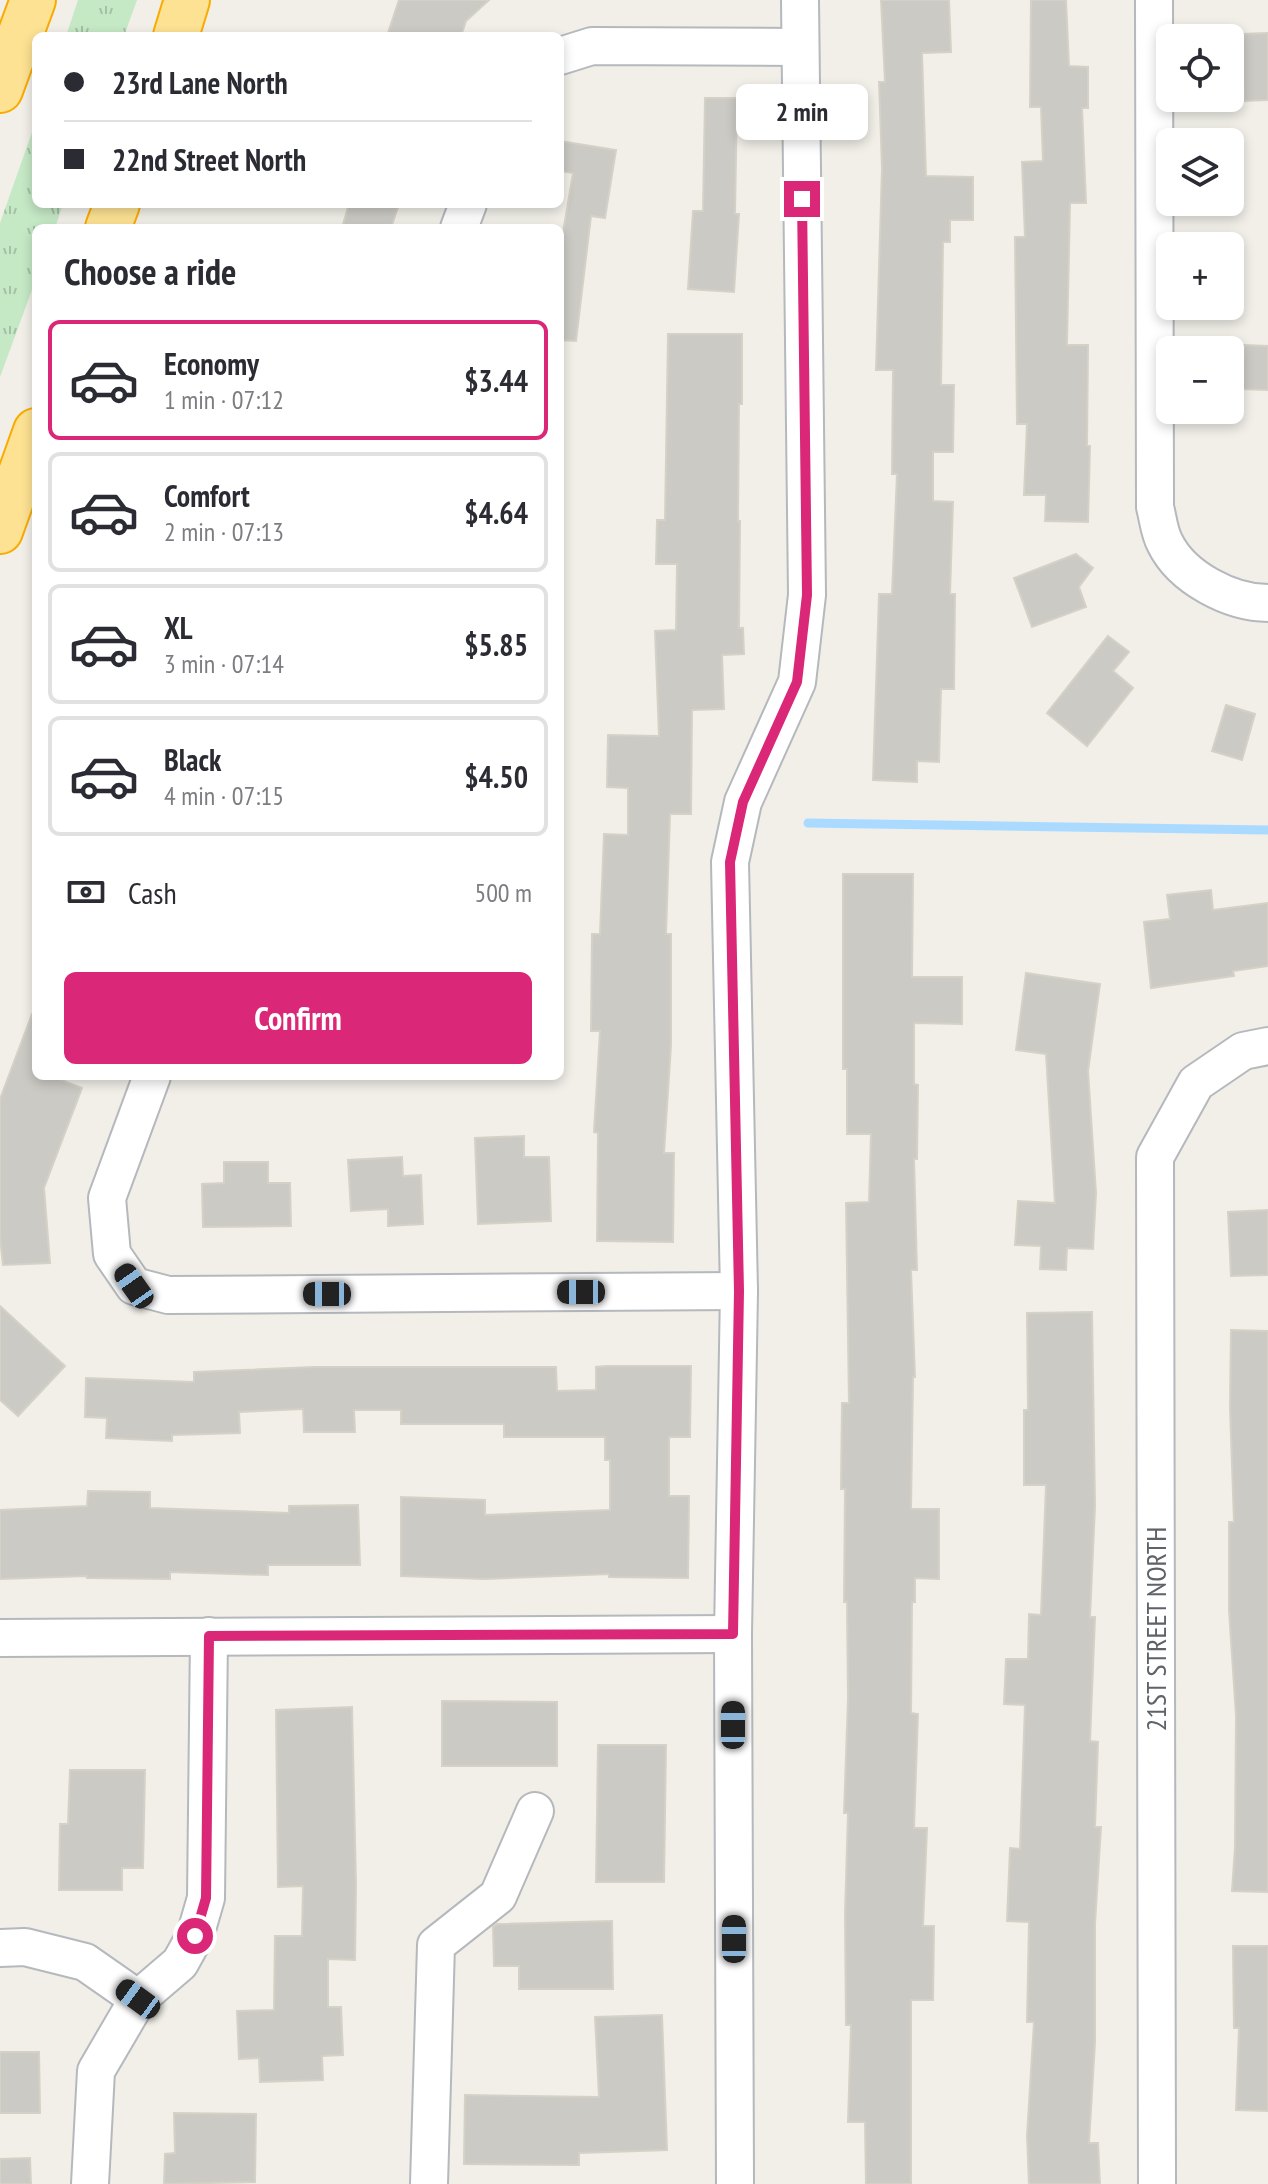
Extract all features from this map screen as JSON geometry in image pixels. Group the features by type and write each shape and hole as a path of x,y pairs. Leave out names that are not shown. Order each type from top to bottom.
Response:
{"highway":[{"path":"0,90 33,0"},
{"path":"177,32 187,0"},
{"path":"0,531 32,442"}],"street":[{"path":"735,2184 733,1634 739,1291 730,862 743,802 797,682 807,595 800,0"},
{"path":"1154,0 1155,507 1165,543 1183,566 1208,586 1247,603 1268,603"},
{"path":"564,55 592,46 800,47"},
{"name":"21ST STREET NORTH","path":"1157,2184 1155,1157 1196,1083 1243,1051 1268,1046"},
{"path":"151,1080 107,1198 112,1254 134,1286 168,1295 739,1291"},
{"path":"0,1638 733,1634"},
{"path":"90,2184 96,2071 138,1999 180,1963 195,1936 206,1898 209,1636"},
{"path":"429,2184 436,1945 498,1896 535,1811"},
{"path":"0,1948 25,1947 85,1962 138,1999"}],"green space":[{"path":"78,0 137,0 125,32 67,32"},
{"path":"32,132 32,208 62,208 56,224 32,224 32,290 0,377 0,223"}],"building":[{"path":"399,0 489,0 466,21 462,32 388,32"},
{"path":"881,0 949,0 951,52 922,53 926,176 973,177 973,220 950,220 950,242 943,242 941,385 954,385 953,452 933,452 933,501 953,502 950,594 955,594 954,689 941,689 939,762 917,761 917,782 873,780 879,594 892,594 897,474 892,474 893,370 876,370 882,168 879,82 885,82"},
{"path":"1031,0 1066,0 1069,66 1088,67 1088,108 1082,108 1086,203 1070,203 1067,345 1088,345 1088,522 1045,521 1046,495 1024,495 1027,424 1017,424 1015,237 1025,237 1022,162 1043,161 1041,107 1030,107"},
{"path":"1268,33 1268,100 1244,101 1244,34"},
{"path":"705,98 737,98 735,214 739,214 734,292 688,289 693,211 703,211"},
{"path":"564,142 616,150 605,218 591,216 576,341 564,340 564,226 573,173 564,172"},
{"path":"348,208 398,208 392,224 343,224"},
{"path":"668,334 742,334 738,521 739,628 743,628 744,654 722,655 724,709 692,710 691,814 670,814 666,934 671,934 671,1045 664,1153 674,1153 673,1242 597,1241 598,1133 594,1132 600,1031 591,1031 592,934 600,934 604,834 628,835 628,788 607,787 608,735 659,736 655,631 676,630 677,564 656,564 657,520 665,520"},
{"path":"1244,345 1268,346 1268,390 1244,389"},
{"path":"1076,554 1093,568 1079,587 1086,607 1032,627 1014,578"},
{"path":"1108,636 1129,652 1113,671 1133,688 1087,746 1047,713"},
{"path":"1226,705 1255,714 1242,760 1212,751"},
{"path":"843,874 913,874 912,977 962,977 962,1024 914,1023 914,1084 918,1085 917,1159 914,1159 917,1270 911,1270 915,1377 911,1509 939,1509 939,1579 915,1578 915,1602 912,1602 911,1713 918,1714 914,1828 927,1828 923,1926 934,1926 933,2000 911,2000 911,2184 866,2184 865,2122 848,2122 851,2025 846,2025 848,1813 844,1813 847,1602 844,1602 845,1489 841,1489 842,1403 849,1403 846,1203 869,1202 871,1134 847,1134 847,1069 843,1069"},
{"path":"1211,890 1213,910 1268,903 1268,966 1233,971 1234,976 1151,988 1144,922 1170,919 1167,895"},
{"path":"1026,973 1100,984 1088,1071 1096,1193 1093,1249 1067,1248 1066,1270 1040,1269 1041,1246 1015,1245 1018,1201 1055,1203 1046,1054 1016,1050"},
{"path":"32,1014 32,1080 61,1080 82,1088 44,1188 50,1263 3,1265 0,1238 0,1099"},
{"path":"524,1136 524,1157 549,1157 551,1221 478,1224 475,1138"},
{"path":"402,1157 403,1176 421,1175 423,1224 388,1226 388,1209 351,1211 348,1160"},
{"path":"224,1162 268,1162 268,1183 290,1183 291,1226 203,1227 202,1184 224,1183"},
{"path":"1268,1210 1268,1275 1231,1276 1228,1212"},
{"path":"0,1306 65,1366 18,1416 0,1400"},
{"path":"1092,1312 1095,1506 1090,1617 1095,1617 1090,1741 1098,1742 1095,1827 1101,1827 1089,2143 1098,2143 1100,2184 1029,2184 1027,2136 1034,2022 1027,2022 1029,1922 1007,1921 1010,1848 1020,1849 1025,1705 1004,1704 1006,1659 1028,1659 1029,1614 1041,1615 1046,1485 1024,1485 1024,1410 1028,1410 1027,1313"},
{"path":"1231,1330 1268,1331 1268,1892 1232,1891 1236,1716 1229,1610 1229,1522 1234,1522"},
{"path":"691,1366 690,1437 669,1437 669,1496 689,1496 688,1578 609,1577 609,1574 485,1579 401,1576 401,1497 485,1500 485,1515 610,1510 610,1460 605,1460 605,1437 504,1437 504,1424 401,1424 401,1410 354,1410 355,1432 304,1432 303,1409 239,1412 240,1433 172,1435 172,1441 106,1438 107,1418 85,1417 86,1378 194,1382 194,1372 314,1367 556,1367 557,1391 596,1390 596,1367"},
{"path":"88,1491 150,1492 150,1508 289,1513 289,1506 358,1505 360,1565 268,1565 268,1575 170,1572 170,1579 87,1576 0,1579 0,1510 87,1506"},
{"path":"442,1701 557,1702 557,1766 442,1766"},
{"path":"352,1707 355,1960 328,1959 328,2007 341,2007 343,2055 322,2056 323,2080 260,2082 259,2058 239,2059 237,2011 274,2010 275,1936 302,1936 303,1886 278,1887 276,1710"},
{"path":"598,1745 666,1745 664,1882 596,1882"},
{"path":"70,1770 145,1770 143,1868 122,1868 122,1890 59,1890 60,1824 68,1824"},
{"path":"612,1921 613,1989 519,1989 519,1966 494,1966 493,1927 497,1924"},
{"path":"1233,1946 1268,1946 1268,2111 1236,2110 1239,2028 1234,2028"},
{"path":"662,2015 667,2150 579,2153 579,2165 464,2164 465,2095 599,2097 595,2017"},
{"path":"0,2052 39,2052 40,2113 0,2113"},
{"path":"174,2113 256,2114 255,2182 164,2184 165,2154 175,2153"},
{"path":"30,2158 31,2184 0,2184 0,2159"}],"waterway":[{"path":"808,823 1268,830"}],"route":[{"path":"195,1936 206,1898 209,1636 733,1634 739,1291 730,862 743,802 797,682 807,595 802,199"}]}
